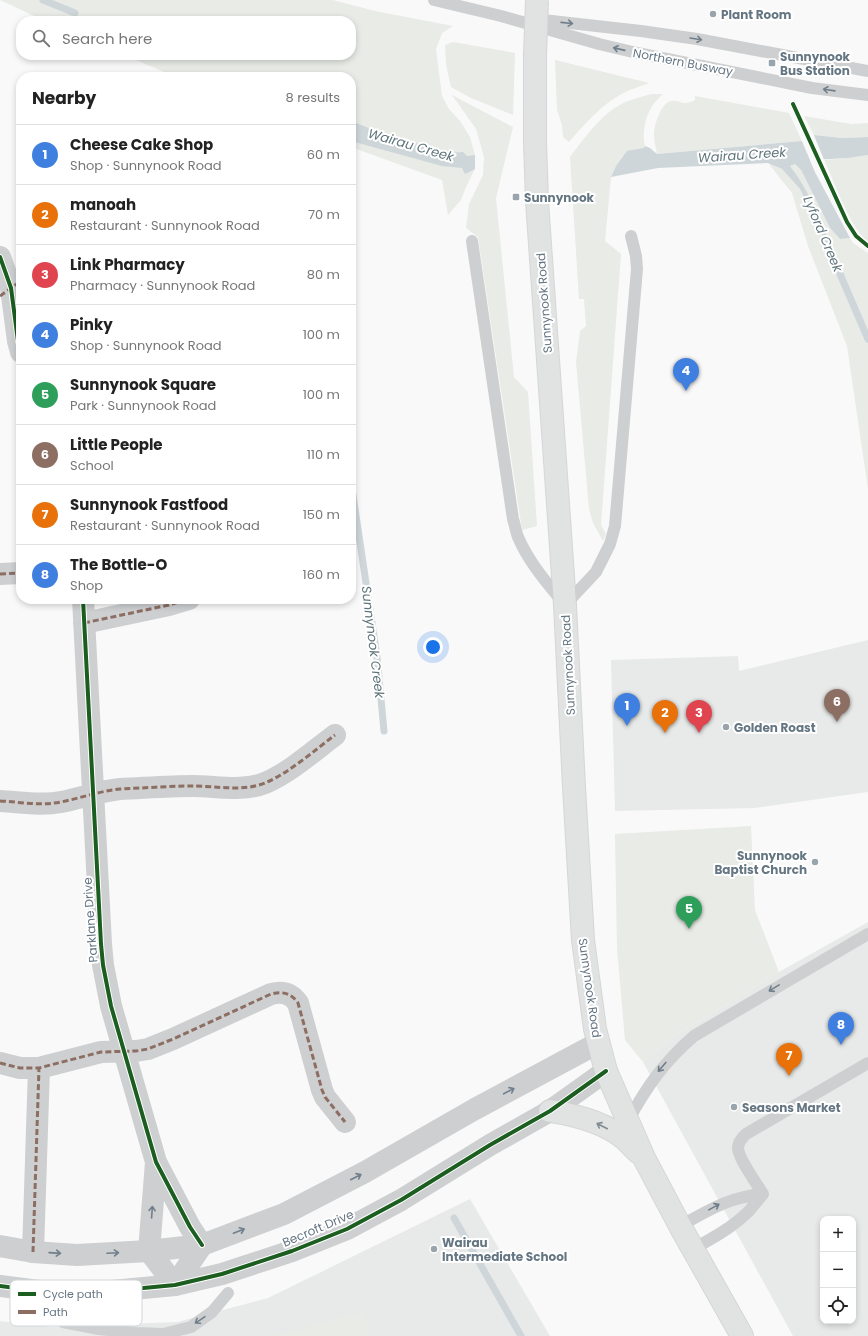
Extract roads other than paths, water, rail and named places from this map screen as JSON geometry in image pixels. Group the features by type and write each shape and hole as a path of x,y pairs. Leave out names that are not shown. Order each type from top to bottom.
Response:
{"main road":[{"name":"Sunnynook Road","path":"537,0 535,55 537,201 566,605 574,787 583,940 592,1015 606,1071 644,1158 680,1226 742,1336"},
{"path":"550,1111 586,1119 603,1126 625,1139 644,1158"}],"street":[{"path":"0,257 11,289 16,326"},
{"path":"0,574 16,573"},
{"name":"Parklane Drive","path":"83,604 92,794 103,965 110,999 156,1162 190,1227 202,1245"},
{"path":"84,622 169,604"},
{"path":"0,802 49,804 92,794 127,789 193,786 255,786 265,783 283,773 336,735"},
{"path":"0,1063 20,1068 39,1068 101,1052 148,1049 271,994 279,992 285,993 295,999 301,1010 325,1097 345,1122"},
{"path":"0,1246 33,1252 77,1255 149,1251 202,1245 284,1214 365,1172 475,1109 598,1043"},
{"path":"33,1252 39,1068"},
{"name":"Becroft Drive","path":"142,1288 175,1285 229,1272 292,1251 347,1229 401,1200 490,1145 550,1111 606,1071"},
{"name":"Parklane Drive","path":"149,1251 156,1162"},
{"path":"149,1251 175,1285 202,1245"},
{"name":"Becroft Drive","path":"0,1286 10,1287"}],"lane":[{"name":"Northern Busway","path":"434,0 637,53 812,88 868,95"},
{"name":"Northern Busway","path":"500,16 641,31 697,39 868,71"},
{"name":"Sunnynook Road","path":"472,241 513,519 517,536 526,553 544,580 566,605 596,572 610,544 615,526 637,269 636,256 631,236"},
{"path":"628,1121 650,1083 661,1068 694,1036 868,934"},
{"path":"763,1194 740,1156 738,1149 741,1139 746,1134 868,1063"},
{"path":"680,1226 722,1203 748,1195 763,1194"},
{"path":"693,1249 735,1223 750,1210 763,1194"},
{"path":"83,1326 136,1333 163,1334 191,1327 212,1312 228,1293"}],"water":[{"path":"356,123 447,153 463,152 467,156 475,155 475,169 465,174 462,168 442,166 356,142"},
{"path":"814,135 842,138 868,137 868,155 848,158 810,160 850,238 840,239 830,228 801,170 795,164 790,166 815,207 844,282 800,189 782,169 768,163 658,168 611,177 616,166 627,151 644,148 645,146 657,154 802,141"}],"waterway":[{"name":"Wairau Creek","path":"43,0 75,13"},
{"name":"Lyford Creek","path":"840,274 868,339"},
{"name":"Sunnynook Creek","path":"356,516 377,657 384,731"},
{"path":"454,1218 521,1336"}],"place":[{"name":"Plant Room","path":"713,14"},
{"name":"Sunnynook Bus Station","path":"772,63"},
{"name":"Sunnynook","path":"516,197"},
{"name":"Pinky","path":"686,391"},
{"name":"Little People","path":"837,722"},
{"name":"Cheese Cake Shop","path":"627,726"},
{"name":"Golden Roast","path":"726,727"},
{"name":"manoah","path":"665,733"},
{"name":"Link Pharmacy","path":"699,733"},
{"name":"Sunnynook Baptist Church","path":"815,862"},
{"name":"Sunnynook Square","path":"689,929"},
{"name":"The Bottle-O","path":"841,1045"},
{"name":"Sunnynook Fastfood","path":"789,1076"},
{"name":"Seasons Market","path":"734,1107"},
{"name":"Wairau Intermediate School","path":"434,1249"}]}
